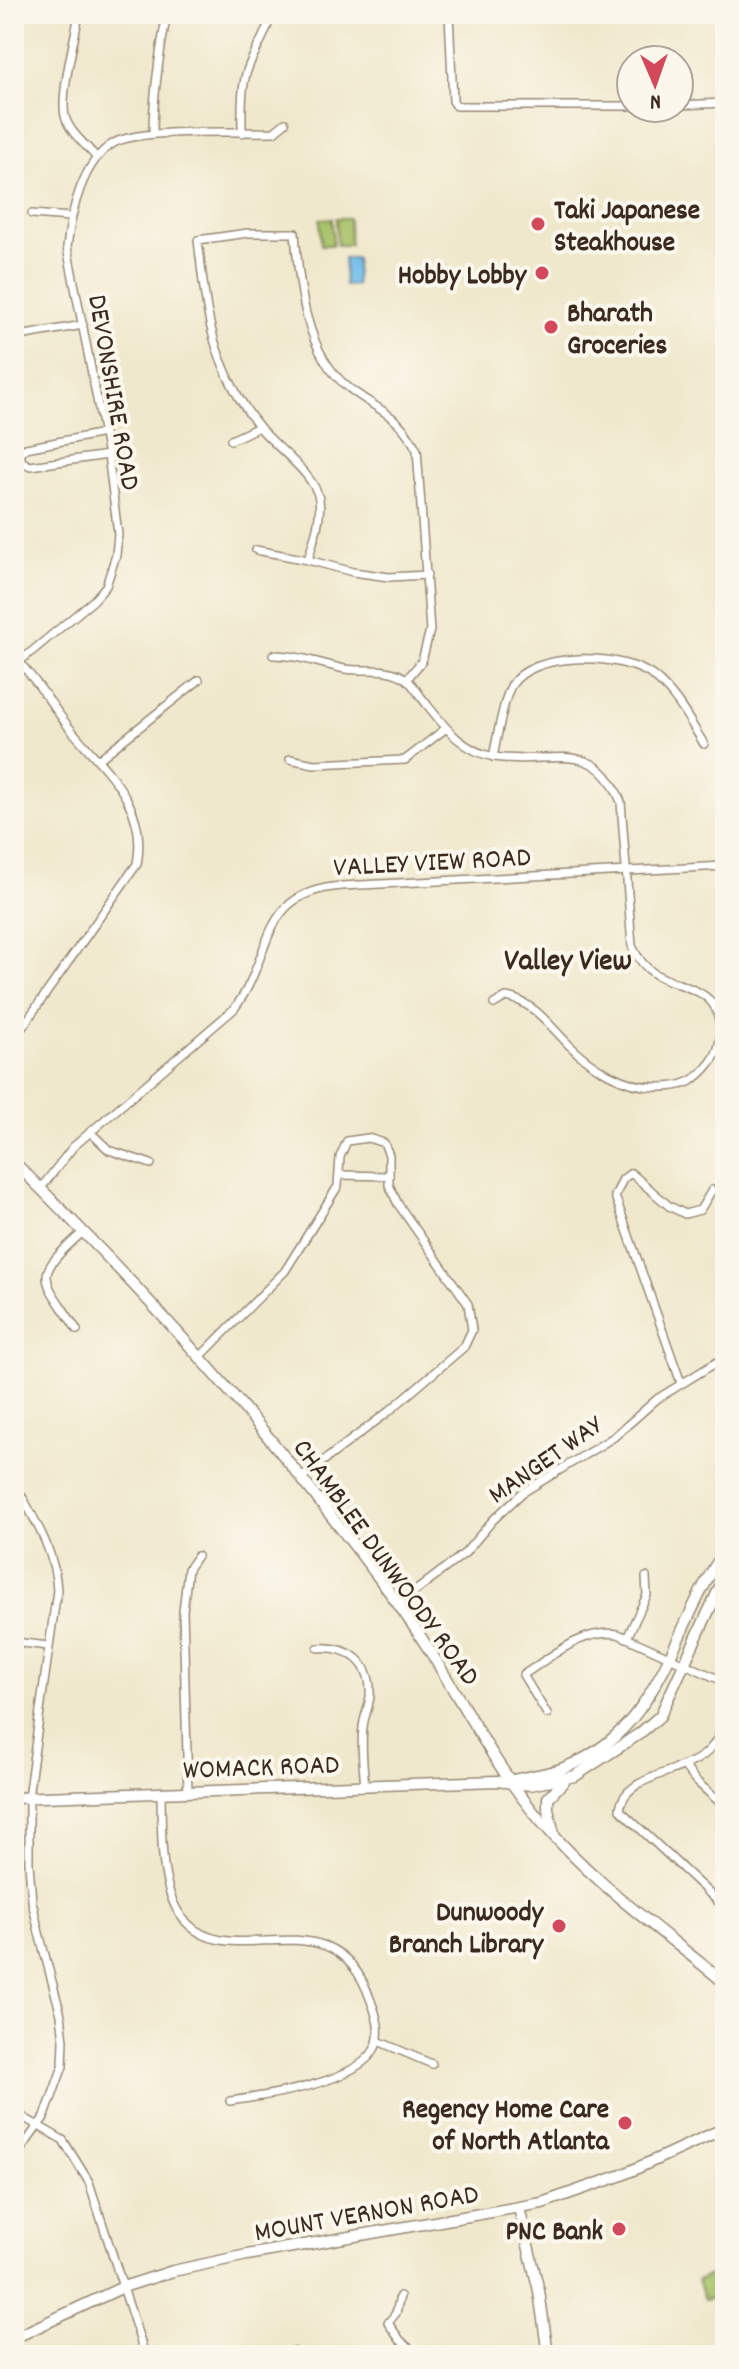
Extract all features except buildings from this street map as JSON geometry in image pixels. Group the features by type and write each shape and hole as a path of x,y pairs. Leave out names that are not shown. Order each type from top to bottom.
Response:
{"street":[{"path":"79,14 65,117 75,135 96,157 115,142 153,134 274,132 285,123"},
{"path":"153,134 156,72 167,14"},
{"path":"242,133 247,72 271,14"},
{"path":"449,14 453,101 456,106 615,106"},
{"path":"725,92 725,151"},
{"path":"695,104 725,103"},
{"name":"DEVONSHIRE ROAD","path":"16,659 94,600 106,586 116,555 118,534 108,455 67,247 70,217 96,157"},
{"path":"32,214 70,217"},
{"path":"308,560 318,522 319,498 311,482 259,427 221,361 206,312 198,240 248,233 295,233 309,324 325,362 346,386 407,430 417,450 430,630 422,661 407,679"},
{"path":"14,337 83,325"},
{"path":"231,440 259,427"},
{"path":"104,433 26,448 21,452 21,461 30,466 108,455"},
{"path":"256,550 365,574 389,577 427,575"},
{"path":"273,655 290,655 348,669 389,671 407,679 445,729 469,747 493,757 580,758 599,767 613,782 621,802 632,946 639,961 655,974 699,993 715,1006 720,1040 715,1056 699,1077 676,1087 648,1088 626,1082 585,1058 524,1003 506,997 494,1004"},
{"path":"14,1039 137,864 140,845 134,814 115,777 16,659"},
{"path":"493,757 510,687 523,672 539,663 564,660 614,661 633,665 650,674 679,703 704,744"},
{"path":"98,760 199,680"},
{"path":"290,759 314,764 405,760 445,729"},
{"name":"VALLEY VIEW ROAD","path":"41,1188 66,1155 90,1132 234,1009 248,986 275,922 290,902 301,895 326,887 725,866"},
{"path":"90,1132 109,1150 151,1164"},
{"path":"201,1356 285,1271 338,1186 340,1157 347,1141 368,1138 384,1143 389,1185 398,1204 468,1304 472,1330 464,1347 388,1412 301,1478"},
{"name":"CHAMBLEE DUNWOODY ROAD","path":"14,1162 201,1356 301,1478 426,1644 511,1781 571,1855 625,1905 725,1983"},
{"path":"681,1383 615,1196 623,1179 631,1173 669,1206 685,1214 700,1210 712,1190"},
{"path":"341,1175 389,1176"},
{"path":"77,1330 47,1283 45,1274 49,1265 83,1232"},
{"name":"MANGET WAY","path":"397,1605 465,1553 493,1520 522,1493 614,1437 657,1399 725,1357"},
{"path":"14,1482 46,1543 56,1571 57,1590 29,1798 32,1901 61,2015 64,2040 59,2081 39,2124 14,2159"},
{"path":"511,1781 567,1767 607,1744 637,1716 660,1681 709,1573 725,1551"},
{"path":"188,1792 183,1611 188,1569 197,1556"},
{"path":"554,1835 548,1798 565,1779 615,1751 660,1716 725,1576"},
{"path":"627,1638 647,1595 646,1577"},
{"path":"547,1714 523,1675 593,1634 610,1632 627,1638 725,1682"},
{"path":"14,1642 49,1646"},
{"path":"318,1648 345,1649 365,1669 370,1694 363,1726 365,1785"},
{"path":"725,1721 710,1749 684,1766 645,1780 627,1792 621,1800 620,1810 725,1908"},
{"path":"684,1766 725,1807"},
{"path":"511,1781 530,1785 565,1779"},
{"name":"WOMACK ROAD","path":"14,1798 511,1781"},
{"path":"161,1793 167,1882 184,1920 197,1932 210,1938 299,1941 321,1943 333,1949 358,1972 369,1992 378,2025 378,2041 362,2065 304,2086 230,2101"},
{"path":"378,2041 432,2064"},
{"path":"14,2112 63,2140 89,2182 145,2355"},
{"name":"MOUNT VERNON ROAD","path":"14,2338 122,2283 247,2255 519,2208 622,2175 725,2128"},
{"path":"519,2208 539,2291 548,2355"},
{"path":"400,2296 396,2313 388,2323 400,2340 417,2355"}],"green space":[{"path":"332,218 333,245 321,245 320,219"},
{"path":"336,218 349,218 350,245 337,245"},
{"path":"724,2269 725,2304 721,2296 704,2300 697,2281"}],"water":[{"path":"344,258 356,258 356,285 345,286"}],"place":[{"name":"Taki Japanese Steakhouse","path":"538,224"},
{"name":"Hobby Lobby","path":"542,273"},
{"name":"Bharath Groceries","path":"551,327"},
{"name":"Dunwoody Branch Library","path":"559,1926"},
{"name":"Regency Home Care of North Atlanta","path":"625,2123"},
{"name":"PNC Bank","path":"619,2229"}],"district":[{"name":"Valley View","path":"568,959"}]}
